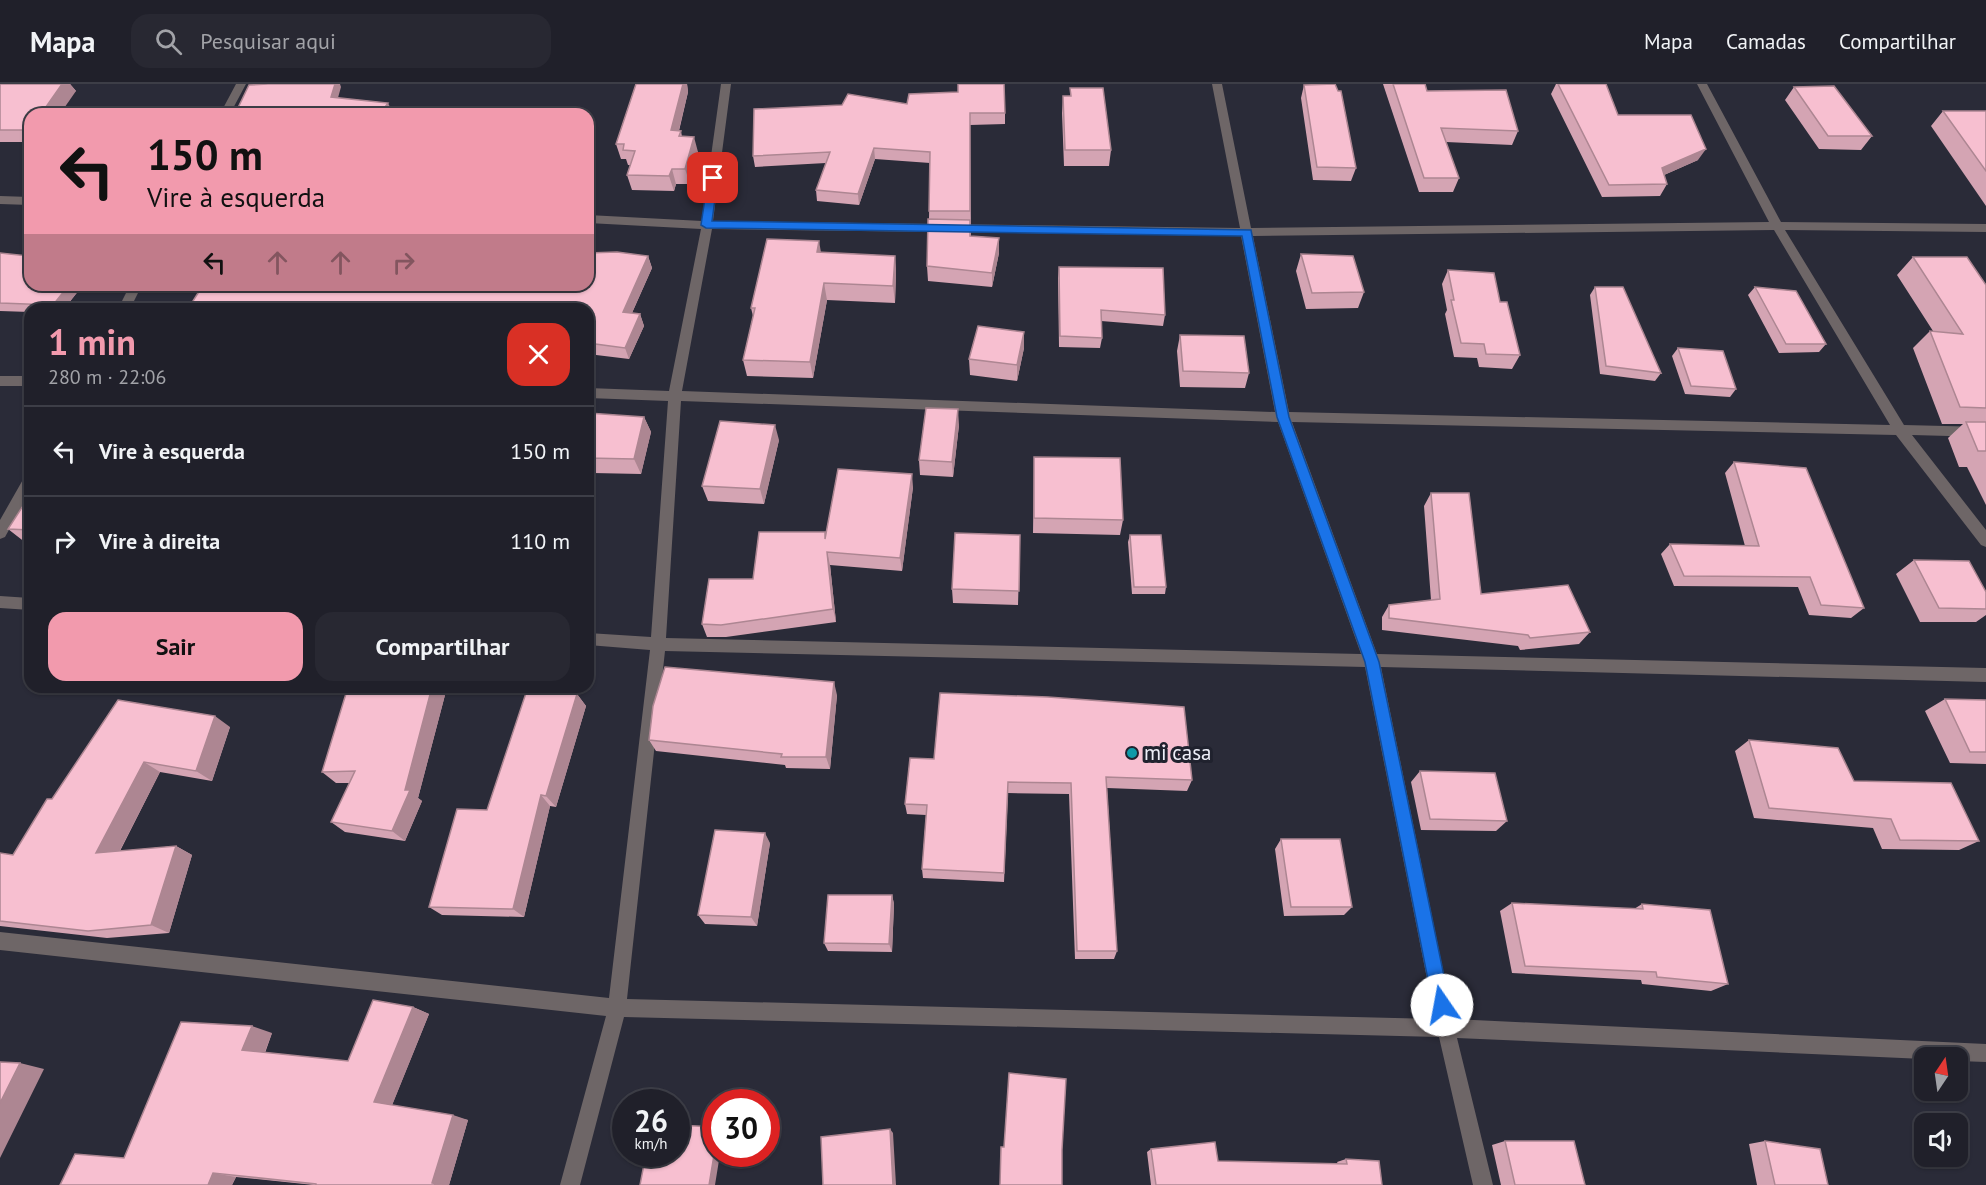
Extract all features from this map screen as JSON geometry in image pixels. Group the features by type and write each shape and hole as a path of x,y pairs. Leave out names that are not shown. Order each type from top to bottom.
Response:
{"street":[{"path":"228,108 241,84"},
{"path":"570,1185 617,1008 658,644 675,395 706,225 726,84"},
{"path":"1217,84 1283,417 1372,662 1446,1028 1483,1185"},
{"path":"1701,84 1777,226 1899,429 1986,542"},
{"path":"0,200 24,201"},
{"path":"594,219 706,225 1247,232 1777,226 1986,228"},
{"path":"0,381 24,381"},
{"path":"594,393 1283,417 1986,432"},
{"path":"0,533 24,491"},
{"path":"0,602 24,604"},
{"path":"594,639 658,644 1986,675"},
{"path":"0,941 617,1008 1446,1028 1986,1053"}],"building":[{"path":"0,84 62,84 45,108 24,108 24,130 0,130"},
{"path":"335,84 331,97 388,103 384,108 238,108 249,85"},
{"path":"636,84 683,84 671,130 681,131 679,136 694,137 685,169 672,169 669,176 627,175 635,151 623,150 624,144 616,144"},
{"path":"958,84 1004,84 1005,113 970,113 970,211 929,211 930,152 874,148 858,194 816,190 830,152 753,156 754,109 842,105 848,94 907,104 909,94 958,92"},
{"path":"1335,84 1338,91 1341,91 1356,168 1317,167 1304,85"},
{"path":"1393,84 1425,84 1427,91 1506,90 1518,131 1441,128 1459,178 1424,178"},
{"path":"1558,84 1606,84 1618,115 1691,115 1706,149 1662,168 1667,184 1609,185"},
{"path":"1834,86 1872,136 1828,136 1794,87"},
{"path":"1070,88 1103,88 1111,150 1065,150 1063,96 1071,96"},
{"path":"1943,111 1986,111 1986,171"},
{"path":"928,219 970,220 970,236 999,238 992,273 927,266"},
{"path":"767,239 819,241 817,252 895,256 893,286 824,283 810,362 743,360 755,308 751,308"},
{"path":"617,252 648,256 623,312 640,314 625,348 594,344 594,303 192,303 199,291 594,291 594,253"},
{"path":"0,253 24,256 24,291 64,291 55,303 0,303"},
{"path":"1301,254 1353,256 1364,292 1312,293"},
{"path":"1913,257 1967,257 1986,285 1986,408 1960,407 1930,331 1963,334"},
{"path":"1059,267 1163,268 1165,315 1101,310 1102,338 1060,336"},
{"path":"1448,270 1494,273 1500,302 1507,302 1520,355 1486,354 1484,344 1461,343 1451,300 1454,300"},
{"path":"1595,287 1623,287 1661,373 1606,366"},
{"path":"1755,287 1796,291 1826,344 1786,344"},
{"path":"978,326 1024,332 1017,365 969,359"},
{"path":"1180,335 1244,336 1249,373 1183,371"},
{"path":"1678,348 1723,351 1736,389 1691,386"},
{"path":"926,408 958,409 952,462 919,460"},
{"path":"594,413 644,417 634,459 594,458"},
{"path":"720,421 775,425 760,489 702,486"},
{"path":"1966,422 1986,422 1986,451 1978,451"},
{"path":"1034,457 1120,458 1123,520 1034,518"},
{"path":"1734,462 1806,468 1864,608 1821,605 1810,577 1684,576 1670,544 1759,546"},
{"path":"838,469 912,474 900,558 827,552 833,609 721,625 702,624 709,579 753,579 759,532 825,532 825,539"},
{"path":"1431,493 1469,493 1481,594 1568,585 1590,632 1530,638 1528,635 1389,618 1389,605 1440,599"},
{"path":"24,504 24,530 8,529"},
{"path":"955,533 1020,535 1019,591 952,589"},
{"path":"1130,535 1161,535 1166,587 1134,587"},
{"path":"1914,560 1969,561 1986,592 1986,609 1939,608"},
{"path":"665,667 834,682 826,757 781,757 782,754 649,740 653,706"},
{"path":"346,693 430,693 405,790 410,790 392,831 331,822 355,771 322,772"},
{"path":"526,693 577,694 546,796 541,795 513,909 429,907 457,809 487,810"},
{"path":"940,693 1048,697 1184,707 1192,780 1106,777 1117,951 1077,951 1071,783 1008,782 1004,873 922,869 927,805 905,804 910,758 934,759"},
{"path":"1945,699 1986,700 1986,752 1970,752"},
{"path":"118,700 215,716 196,771 144,762 96,853 176,846 151,925 88,931 0,921 0,853 13,855 47,799 52,799"},
{"path":"1749,740 1838,748 1854,781 1951,783 1979,841 1900,840 1891,819 1769,808"},
{"path":"1420,771 1495,773 1507,821 1430,819"},
{"path":"715,830 765,833 751,917 698,915"},
{"path":"1281,839 1340,839 1352,907 1291,907"},
{"path":"828,895 892,895 889,944 824,943"},
{"path":"1512,903 1643,909 1642,904 1710,910 1728,984 1657,977 1656,972 1525,966"},
{"path":"373,1000 413,1007 374,1102 453,1115 432,1183 442,1185 316,1185 213,1173 208,1185 60,1185 75,1154 124,1158 181,1022 252,1026 242,1050 348,1061"},
{"path":"0,1062 20,1063 0,1103"},
{"path":"1009,1073 1066,1079 1062,1185 1000,1185 1001,1147 1004,1147"},
{"path":"690,1126 702,1126 702,1167 712,1167 709,1185 640,1185 643,1167 690,1167"},
{"path":"890,1129 893,1185 823,1185 821,1137"},
{"path":"1505,1141 1574,1141 1585,1185 1515,1185"},
{"path":"1765,1141 1820,1149 1828,1185 1775,1185"},
{"path":"1215,1142 1218,1161 1347,1164 1346,1159 1379,1161 1382,1185 1156,1185 1151,1149"}],"place":[{"name":"mi casa","path":"1132,753"}],"route":[{"path":"713,178 706,225 1247,232 1283,417 1372,662 1442,1005"}]}
